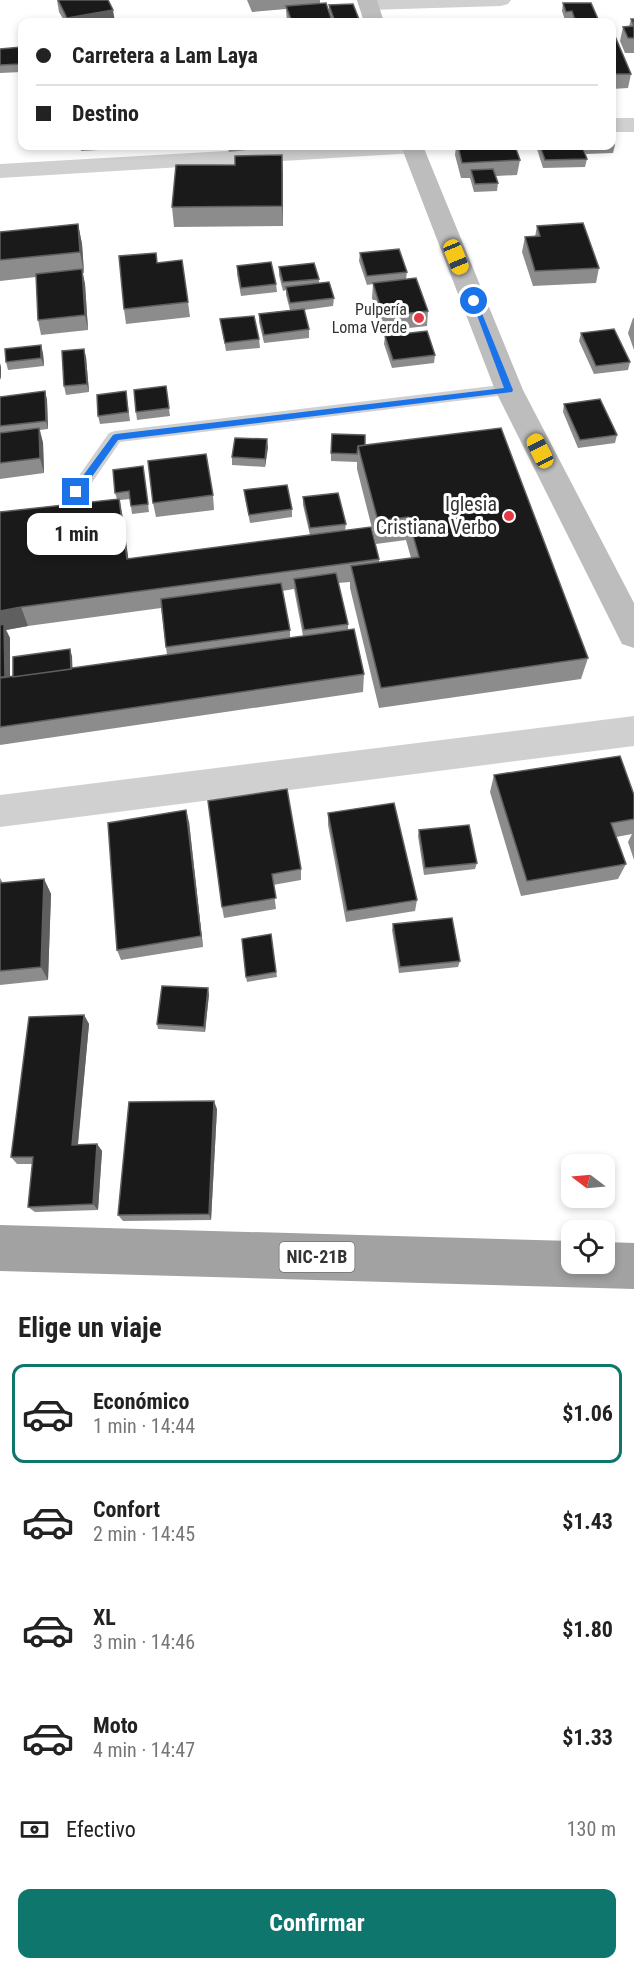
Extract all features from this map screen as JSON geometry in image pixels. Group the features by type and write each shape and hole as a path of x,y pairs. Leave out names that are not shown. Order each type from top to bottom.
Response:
{"highway":[{"name":"NIC-21B","path":"0,1248 634,1266"}],"main road":[{"path":"415,150 509,390 634,634"}],"street":[{"path":"370,9 501,0"},
{"path":"616,125 634,124"},
{"path":"0,171 347,150"},
{"path":"0,811 634,730"}],"lane":[{"path":"63,511 116,437 509,390"}],"building":[{"path":"58,0 108,0 113,10 67,18"},
{"path":"326,3 331,18 290,18 286,6"},
{"path":"563,3 591,3 598,18 574,18 572,11 566,12"},
{"path":"353,4 358,18 334,18 329,5"},
{"path":"634,26 634,38 628,38 623,27"},
{"path":"616,38 631,74 616,74"},
{"path":"18,47 18,64 0,65 0,49"},
{"path":"459,150 516,150 520,160 462,163"},
{"path":"541,150 584,150 587,159 545,160"},
{"path":"282,155 282,206 172,207 176,165 235,165 235,156"},
{"path":"493,169 498,183 475,184 471,170"},
{"path":"583,223 599,268 535,271 525,237 540,236 537,226"},
{"path":"78,224 80,252 0,260 0,232"},
{"path":"399,249 407,272 367,276 360,253"},
{"path":"156,253 157,263 182,260 188,302 124,309 119,256"},
{"path":"271,262 276,284 241,288 237,266"},
{"path":"314,263 319,279 283,282 279,267"},
{"path":"82,269 85,315 38,320 36,274"},
{"path":"416,278 428,311 383,316 373,283"},
{"path":"329,282 334,298 290,303 286,287"},
{"path":"304,309 309,329 264,335 259,314"},
{"path":"254,316 259,339 225,343 220,319"},
{"path":"614,329 630,362 596,366 581,333"},
{"path":"427,331 435,355 393,360 385,336"},
{"path":"41,345 41,358 6,362 5,349"},
{"path":"84,349 87,384 64,386 62,351"},
{"path":"166,386 169,408 136,412 134,390"},
{"path":"45,391 46,421 0,426 0,397"},
{"path":"126,391 128,412 98,416 97,395"},
{"path":"600,399 617,435 580,440 564,404"},
{"path":"39,428 40,458 0,463 0,433"},
{"path":"501,428 588,658 381,688 351,566 419,557 408,517 378,521 358,446"},
{"path":"332,434 365,435 365,445 358,446 357,454 331,453"},
{"path":"235,438 267,439 265,459 232,457"},
{"path":"206,454 213,495 153,503 148,461"},
{"path":"143,466 148,504 131,506 129,491 115,493 113,470"},
{"path":"287,485 292,509 249,515 244,490"},
{"path":"338,493 346,524 310,528 303,497"},
{"path":"119,499 127,559 371,527 379,559 0,611 0,512"},
{"path":"336,573 348,624 304,630 294,579"},
{"path":"281,583 290,630 166,647 161,599"},
{"path":"4,624 5,677 0,677 0,625"},
{"path":"354,629 364,674 0,727 0,678"},
{"path":"70,649 71,669 13,677 13,657"},
{"path":"620,756 634,795 634,819 611,823 626,864 527,881 494,775"},
{"path":"287,789 301,869 272,874 276,898 222,907 208,801"},
{"path":"394,803 417,900 347,911 328,813"},
{"path":"186,810 201,936 117,950 108,823"},
{"path":"469,825 477,863 425,868 419,830"},
{"path":"44,879 41,967 0,971 0,883"},
{"path":"452,918 460,961 400,967 393,924"},
{"path":"271,934 276,972 246,977 242,939"},
{"path":"162,986 208,988 204,1027 157,1024"},
{"path":"84,1015 72,1145 97,1144 93,1204 28,1207 33,1157 11,1157 29,1017"},
{"path":"214,1101 209,1214 118,1215 129,1102"}],"place":[{"name":"Pulpería Loma Verde","path":"419,318"},
{"name":"Iglesia Cristiana Verbo","path":"509,516"}],"route":[{"path":"76,492 116,437 509,390 474,301"}]}
